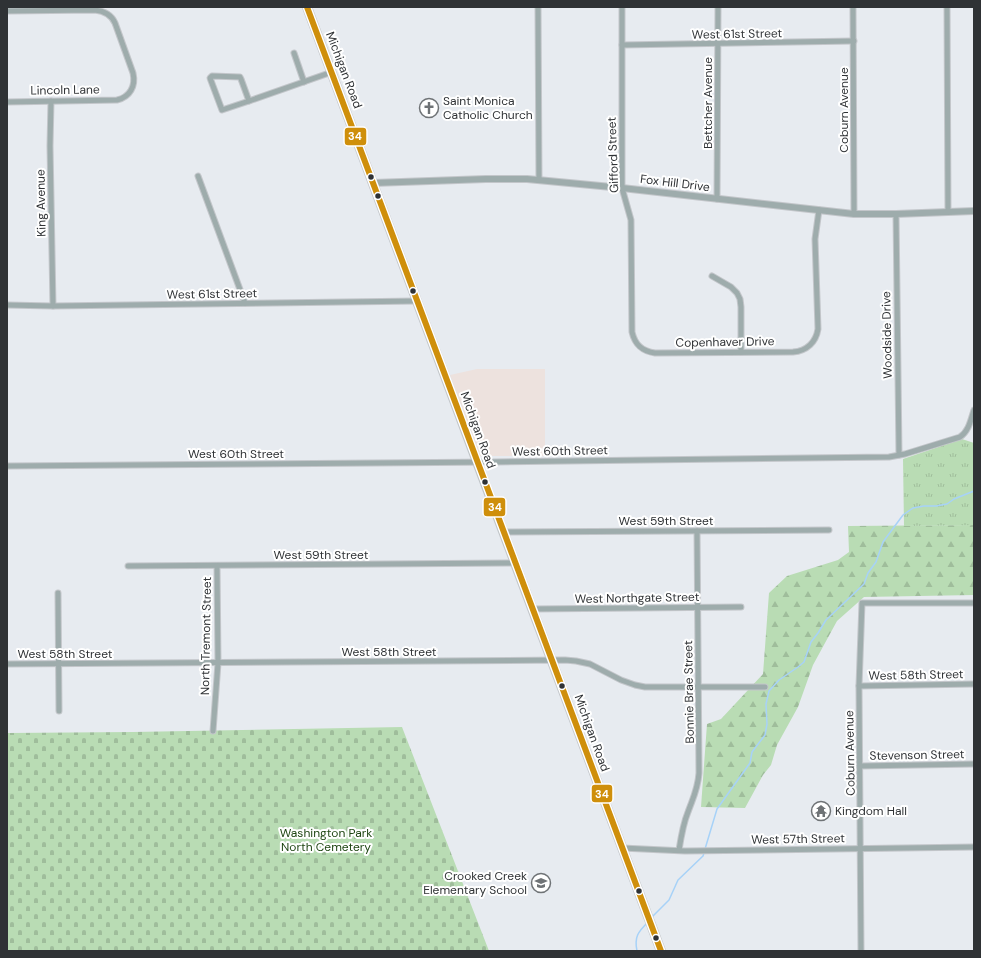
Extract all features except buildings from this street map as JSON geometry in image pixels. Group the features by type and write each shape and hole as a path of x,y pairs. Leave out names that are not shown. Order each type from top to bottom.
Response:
{"main road":[{"name":"Michigan Road","path":"307,7 476,462 661,951"}],"street":[{"path":"538,7 540,180"},
{"name":"Gifford Street","path":"622,7 622,188 631,220 632,332 634,340 639,347"},
{"name":"Bettcher Avenue","path":"717,199 718,7"},
{"name":"Coburn Avenue","path":"853,7 854,214"},
{"path":"947,7 948,212"},
{"path":"7,11 20,9"},
{"name":"Lincoln Lane","path":"7,102 117,100 127,95 132,89 134,82 134,76 115,23 107,13 100,10 20,9"},
{"name":"West 61st Street","path":"622,45 854,41"},
{"path":"294,53 304,82"},
{"path":"249,101 240,77 212,76 210,78 222,110 249,101 304,82 332,72"},
{"name":"King Avenue","path":"51,101 50,146 53,306"},
{"path":"198,176 245,303"},
{"name":"Fox Hill Drive","path":"373,183 486,179 540,180 854,214 974,211"},
{"name":"Copenhaver Drive","path":"639,347 655,353 742,352 798,351 810,345 816,337 818,329 815,239 819,210"},
{"name":"Woodside Drive","path":"896,214 899,455"},
{"path":"712,276 731,286 740,299 742,352"},
{"name":"West 61st Street","path":"7,305 53,306 417,301"},
{"name":"West 60th Street","path":"7,466 476,462 888,456 911,452 958,438 968,428 974,410"},
{"name":"Bonnie Brae Street","path":"682,850 681,839 685,821 699,781 697,530"},
{"name":"West 59th Street","path":"503,532 830,530"},
{"name":"West 59th Street","path":"128,566 515,563"},
{"name":"North Tremont Street","path":"213,731 218,663 217,566"},
{"path":"58,593 59,711"},
{"name":"Coburn Avenue","path":"861,951 859,686 862,603 974,604"},
{"name":"West Northgate Street","path":"532,609 741,607"},
{"name":"West 58th Street","path":"7,664 552,660 590,664 621,680 650,688 765,687"},
{"name":"West 58th Street","path":"859,686 974,684"},
{"name":"Stevenson Street","path":"860,766 974,764"},
{"name":"West 57th Street","path":"622,848 712,850 974,847"}],"shaded area":[{"path":"477,369 545,369 545,456 480,456 450,375"}],"green space":[{"path":"962,439 974,443 974,525 904,526 903,459"},
{"path":"974,525 974,595 864,597 837,621 813,665 798,707 777,745 771,765 763,775 745,808 701,807 707,724 721,719 763,674 769,593 787,576 838,560 849,552 848,526"},
{"name":"Washington Park North Cemetery","path":"402,727 489,951 7,951 7,733"}],"waterway":[{"path":"705,849 717,809 750,763 752,752 765,735 767,724 766,704 769,691 779,680 804,662 811,642 826,620 864,584 868,573 876,562 883,542 903,515 913,508 947,504 954,499 974,491"},
{"path":"652,917 669,900 678,880 703,856 704,853"},
{"path":"637,951 636,942 638,935 648,922"}],"transit line":[{"name":"34","path":"307,7 661,951"}],"place":[{"name":"Saint Monica Catholic Church","path":"429,108"},
{"name":"Kingdom Hall","path":"821,811"},
{"name":"Crooked Creek Elementary School","path":"541,883"}]}
